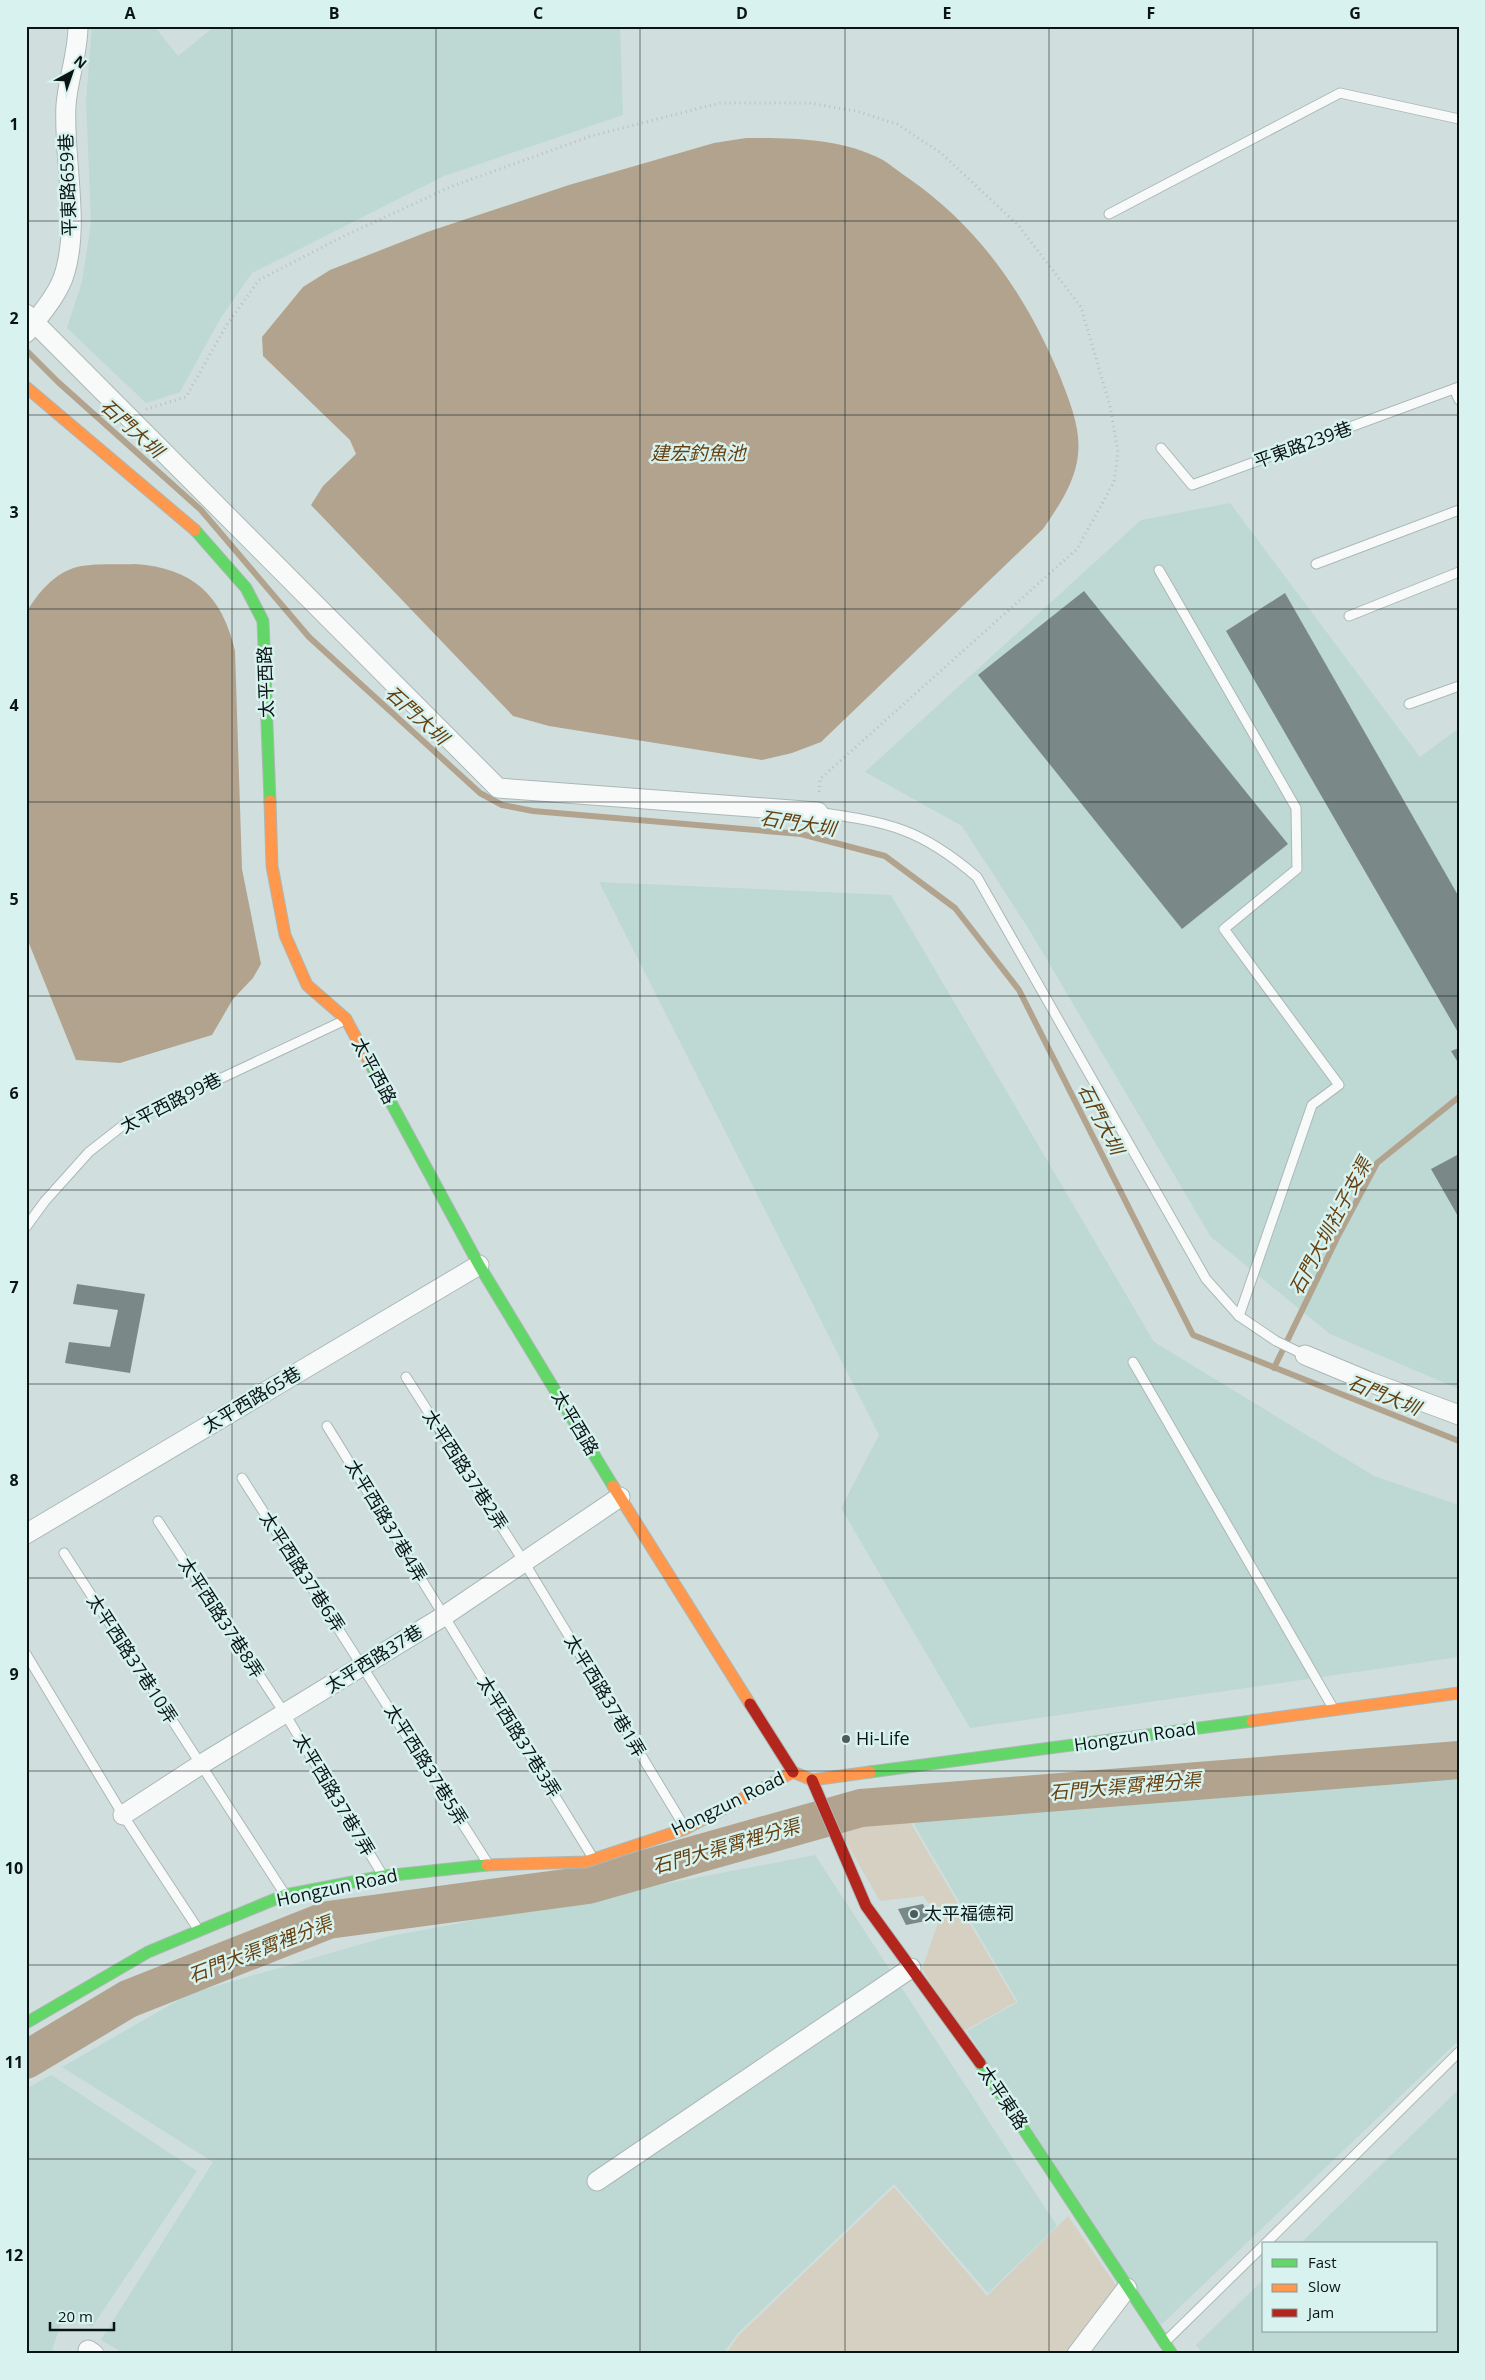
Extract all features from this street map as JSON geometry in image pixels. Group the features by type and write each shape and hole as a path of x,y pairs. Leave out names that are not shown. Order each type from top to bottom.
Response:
{"street":[{"name":"平東路659巷","path":"29,325 51,298 65,273 72,238 66,104 78,39 78,26"},
{"path":"29,325 498,788 818,812"},
{"name":"太平西路","path":"26,387 200,534 246,588 264,621 272,866 285,935 307,984 346,1019 478,1265 620,1497 793,1772"},
{"name":"太平西路65巷","path":"26,1534 478,1265"},
{"path":"1305,1355 1459,1415"},
{"name":"太平西路37巷","path":"123,1816 200,1765 444,1616 620,1497"},
{"name":"Hongzun Road","path":"26,2023 148,1952 285,1895 384,1876 489,1865 585,1862 685,1829 793,1772 812,1780 1459,1693"},
{"name":"太平東路","path":"812,1780 836,1841 866,1906 993,2080 1127,2288 1172,2354"},
{"path":"597,2181 911,1968"},
{"path":"1077,2354 1127,2288"}],"lane":[{"path":"1109,214 1340,94 1459,119"},
{"path":"1457,388 1459,400"},
{"name":"平東路239巷","path":"1161,448 1192,485 1457,388"},
{"path":"1316,564 1459,510"},
{"path":"1160,570 1296,808 1296,869 1224,929 1339,1085 1312,1105 1239,1316"},
{"path":"1349,616 1459,572"},
{"path":"1410,704 1459,686"},
{"path":"818,812 879,821 918,835 949,853 977,877 1206,1279 1239,1316 1276,1341 1305,1355"},
{"name":"太平西路99巷","path":"26,1227 45,1201 89,1152 126,1123 346,1019"},
{"path":"1133,1362 1335,1710"},
{"name":"太平西路37巷2弄","path":"406,1377 524,1562"},
{"name":"太平西路37巷4弄","path":"327,1426 444,1616"},
{"name":"太平西路37巷6弄","path":"242,1478 362,1666"},
{"name":"太平西路37巷8弄","path":"158,1521 284,1714"},
{"name":"太平西路37巷10弄","path":"64,1553 285,1895"},
{"name":"太平西路37巷1弄","path":"524,1562 685,1829"},
{"name":"太平西路37巷3弄","path":"444,1616 594,1858"},
{"path":"26,1654 123,1816 199,1931"},
{"name":"太平西路37巷5弄","path":"362,1666 489,1865"},
{"name":"太平西路37巷7弄","path":"284,1714 384,1876"},
{"path":"1266,2242 1459,2052"},
{"path":"1164,2343 1262,2246"}],"path":[{"path":"142,410 186,397 226,326 259,280 338,238 450,187 591,136 720,103 809,102 856,111 897,124 940,153 1018,225 1081,307 1110,406 1118,452 1114,482 1077,549 820,778 818,812"}],"shaded area":[{"path":"92,26 154,26 178,56 215,26 620,26 623,115 444,176 252,273 220,319 180,392 146,403 67,328 82,282 91,223 86,101"},
{"path":"1230,503 1420,757 1459,728 1459,1389 1330,1334 1211,1237 1030,931 962,826 865,772 1141,520"},
{"path":"599,882 891,895 1154,1342 1374,1476 1459,1505 1459,1657 970,1728 841,1508 879,1435"},
{"path":"1459,1772 1459,2040 1161,2325 967,2031 1018,2002 905,1809"},
{"path":"903,1810 1016,2002 962,2032 922,1969 940,1917 923,1896 880,1901 834,1821 862,1813"},
{"path":"815,1855 1057,2226 988,2293 894,2184 738,2333 723,2354 125,2354 101,2340 213,2162 62,2067 189,1994 386,1937"},
{"path":"51,2075 197,2171 92,2327 65,2314 52,2349 59,2354 26,2354 26,2089"},
{"path":"1459,2089 1459,2354 1203,2354 1196,2345 1262,2281 1262,2332 1438,2332 1438,2242 1302,2242"},
{"path":"894,2187 987,2296 1068,2216 1120,2291 1072,2354 726,2354 739,2335"}],"water":[{"name":"建宏釣魚池","path":"746,138 781,138 833,143 850,147 883,160 936,199 981,244 1018,294 1034,321 1068,397 1078,435 1078,455 1070,485 1043,529 821,742 792,753 762,760 549,726 513,716 311,505 323,486 356,454 350,440 263,356 262,337 303,287 330,270 427,232 569,185 714,143"},
{"path":"135,564 173,571 202,588 222,614 229,631 235,651 242,869 261,964 253,978 233,999 212,1035 120,1063 76,1060 26,936 26,613 47,585 69,570 91,565"}],"building":[{"path":"1084,591 1288,844 1182,929 978,675"},
{"path":"1285,593 1459,897 1459,1034 1226,631"},
{"path":"1459,1048 1459,1064 1451,1051"},
{"path":"1459,1154 1459,1218 1431,1169"},
{"path":"77,1284 145,1294 130,1373 65,1363 69,1342 110,1347 118,1310 73,1304"},
{"name":"太平福德祠","path":"923,1904 931,1920 906,1925 898,1909"}],"waterway":[{"name":"石門大圳","path":"26,350 58,382 201,510 309,637 480,793 502,805 533,811 801,834 885,856 955,908 1019,990 1193,1335 1459,1441"},
{"name":"石門大圳社子支渠","path":"1274,1368 1339,1234 1377,1163 1459,1097"},
{"name":"石門大渠霄裡分渠","path":"26,2060 128,1999 328,1920 588,1885 861,1808 1459,1760"}],"traffic: fast":[{"path":"195,530 246,588 263,621 270,801"},
{"path":"369,1062 479,1265 613,1486"},
{"path":"870,1772 1252,1721"},
{"path":"26,2023 148,1952 285,1895 384,1876 487,1865"},
{"path":"980,2063 1172,2354"}],"traffic: slow":[{"path":"26,387 195,530"},
{"path":"270,801 272,866 285,935 307,985 346,1019 369,1062"},
{"path":"613,1486 750,1704"},
{"path":"1252,1721 1459,1693"},
{"path":"487,1865 585,1862 685,1829 793,1772 812,1780 870,1772"}],"traffic: jam":[{"path":"750,1704 793,1772"},
{"path":"812,1780 866,1906 980,2063"}],"place":[{"name":"Hi-Life","path":"846,1739"},
{"name":"太平福德祠","path":"914,1914"}]}
